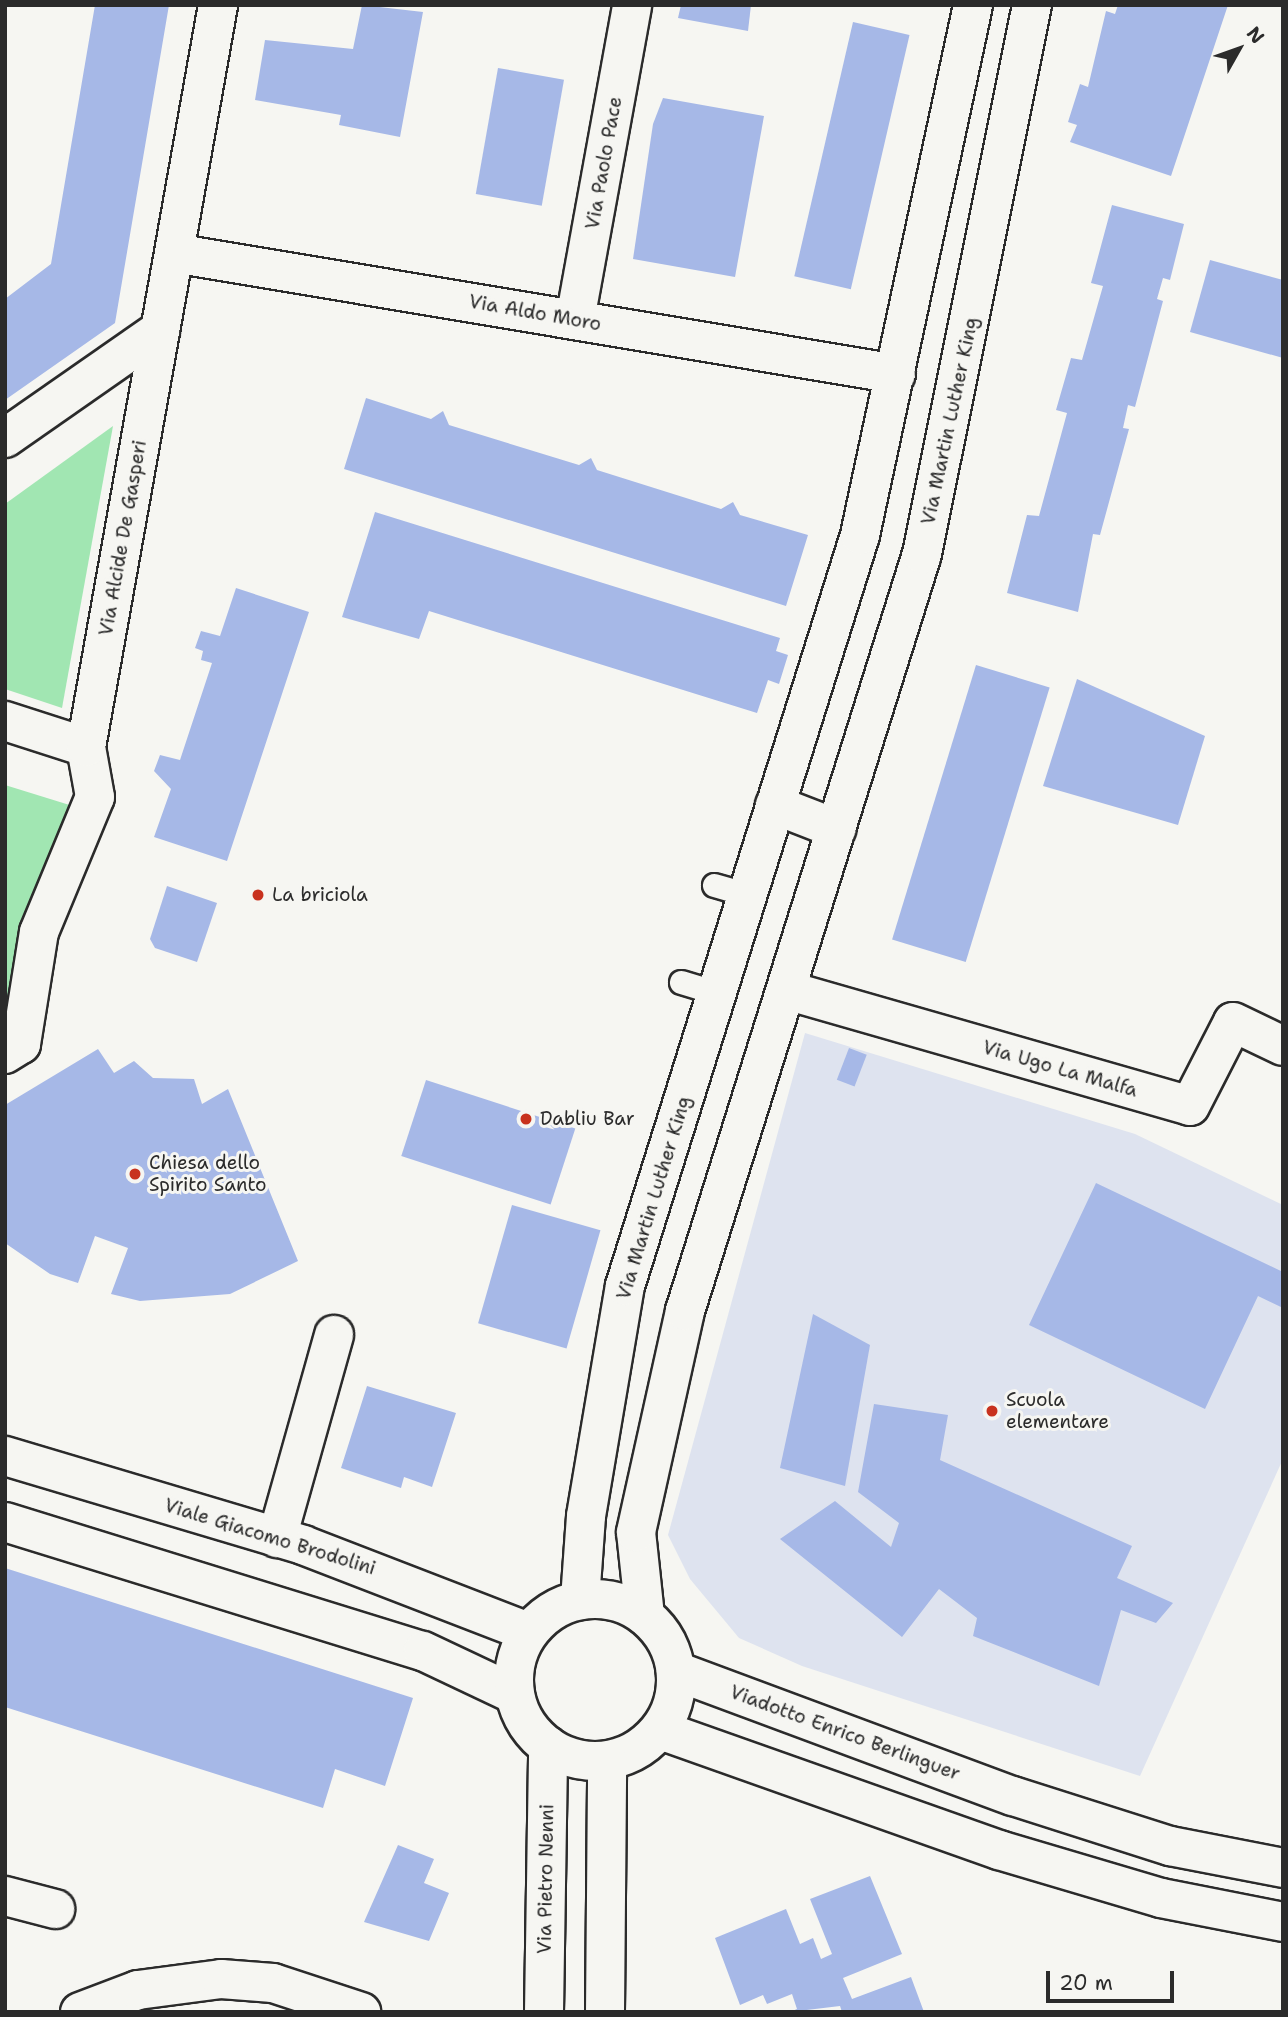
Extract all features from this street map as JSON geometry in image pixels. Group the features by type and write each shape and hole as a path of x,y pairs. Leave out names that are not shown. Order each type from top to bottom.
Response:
{"street":[{"name":"Via Alcide De Gasperi","path":"13,1049 38,932 94,797 86,747 218,5"},
{"name":"Via Paolo Pace","path":"575,320 632,5"},
{"name":"Via Martin Luther King","path":"580,1600 586,1516 625,1286 699,987 731,890 775,805 860,535 973,5"},
{"name":"Via Martin Luther King","path":"645,1616 636,1532 682,1325 922,554 1032,5"},
{"name":"Via Aldo Moro","path":"174,253 895,374"},
{"path":"5,438 160,330"},
{"path":"5,721 86,747"},
{"path":"775,805 837,829"},
{"name":"Via Ugo La Malfa","path":"786,990 1190,1106 1233,1022 1283,1046"},
{"path":"277,1538 334,1335"},
{"name":"Viale Giacomo Brodolini","path":"5,1456 277,1538 438,1592 529,1632"},
{"path":"5,1522 422,1651 514,1693"},
{"path":"603,1599 645,1616 671,1650 676,1671 676,1692 660,1730 645,1745 607,1761 586,1761 548,1746 532,1732 514,1693 514,1672 529,1632 560,1606 580,1600 603,1599"},
{"name":"Viadotto Enrico Berlinguer","path":"676,1671 1013,1796 1170,1846 1283,1868"},
{"path":"660,1730 999,1850 1161,1898 1283,1922"},
{"name":"Via Pietro Nenni","path":"544,2012 548,1746"},
{"path":"605,2012 607,1761"},
{"path":"999,1850 1013,1796"},
{"path":"5,1896 55,1909"},
{"path":"80,2012 138,1990 221,1979 273,1983 361,2012"}],"shaded area":[{"name":"Scuola elementare","path":"805,1033 1135,1134 1283,1205 1283,1459 1140,1776 802,1666 739,1638 690,1579 668,1535"}],"green space":[{"path":"113,426 62,708 5,689 5,504"},
{"path":"5,785 76,807 5,1034"}],"building":[{"path":"95,5 169,5 115,323 5,400 5,299 51,264"},
{"path":"362,5 423,12 400,137 339,125 341,115 255,100 265,40 353,49"},
{"path":"681,5 751,5 748,31 678,18"},
{"path":"1118,5 1228,5 1171,176 1070,142 1077,125 1068,122 1080,84 1088,87 1106,11 1115,14"},
{"path":"853,22 910,35 851,289 794,276"},
{"path":"498,68 564,80 542,206 476,194"},
{"path":"663,98 764,116 735,277 633,259 653,124"},
{"path":"1112,205 1184,224 1170,280 1163,278 1157,299 1163,301 1135,407 1128,405 1123,428 1129,429 1100,535 1093,534 1078,612 1007,593 1027,515 1039,516 1067,413 1056,410 1071,358 1082,360 1103,286 1091,283"},
{"path":"1210,260 1283,280 1283,358 1190,332"},
{"path":"366,398 431,419 443,411 449,425 579,465 591,458 597,470 721,509 733,502 740,515 808,535 786,606 344,469"},
{"path":"375,512 780,638 776,651 788,655 779,684 768,680 757,713 429,611 419,639 342,617"},
{"path":"236,588 309,612 227,861 154,837 171,789 154,771 160,755 180,760 212,663 201,660 203,651 195,648 201,631 220,636"},
{"path":"976,665 1050,688 966,962 892,939"},
{"path":"1077,679 1205,736 1178,825 1043,786"},
{"path":"167,886 217,903 197,962 155,948 150,939"},
{"path":"849,1048 867,1055 855,1087 837,1080"},
{"name":"Chiesa dello Spirito Santo","path":"98,1049 114,1073 134,1061 153,1078 194,1079 202,1104 228,1089 298,1261 230,1294 140,1301 111,1294 128,1248 95,1236 78,1283 50,1274 5,1243 5,1105"},
{"path":"426,1080 575,1129 551,1205 401,1156"},
{"path":"1096,1183 1283,1272 1283,1308 1258,1296 1205,1409 1029,1325"},
{"path":"512,1205 600,1230 567,1349 478,1323"},
{"path":"813,1314 870,1345 845,1486 780,1468"},
{"path":"367,1386 456,1413 432,1487 404,1477 401,1488 341,1468"},
{"path":"874,1404 948,1415 940,1460 1132,1546 1117,1578 1173,1603 1156,1623 1121,1610 1099,1686 973,1636 977,1618 939,1589 902,1637 780,1539 835,1501 891,1547 899,1523 858,1492"},
{"path":"5,1568 413,1698 385,1786 335,1769 323,1808 5,1707"},
{"path":"398,1845 434,1859 424,1883 449,1893 429,1941 364,1922"},
{"path":"870,1876 902,1954 843,1978 852,1999 911,1977 924,2012 842,2012 840,2006 790,2012 797,2009 792,1994 767,2004 763,1995 740,2005 715,1938 786,1909 800,1944 813,1938 821,1959 832,1954 810,1899"}],"place":[{"name":"La briciola","path":"258,895"},
{"name":"Dabliu Bar","path":"526,1119"},
{"name":"Chiesa dello Spirito Santo","path":"135,1174"},
{"name":"Scuola elementare","path":"992,1411"}]}
